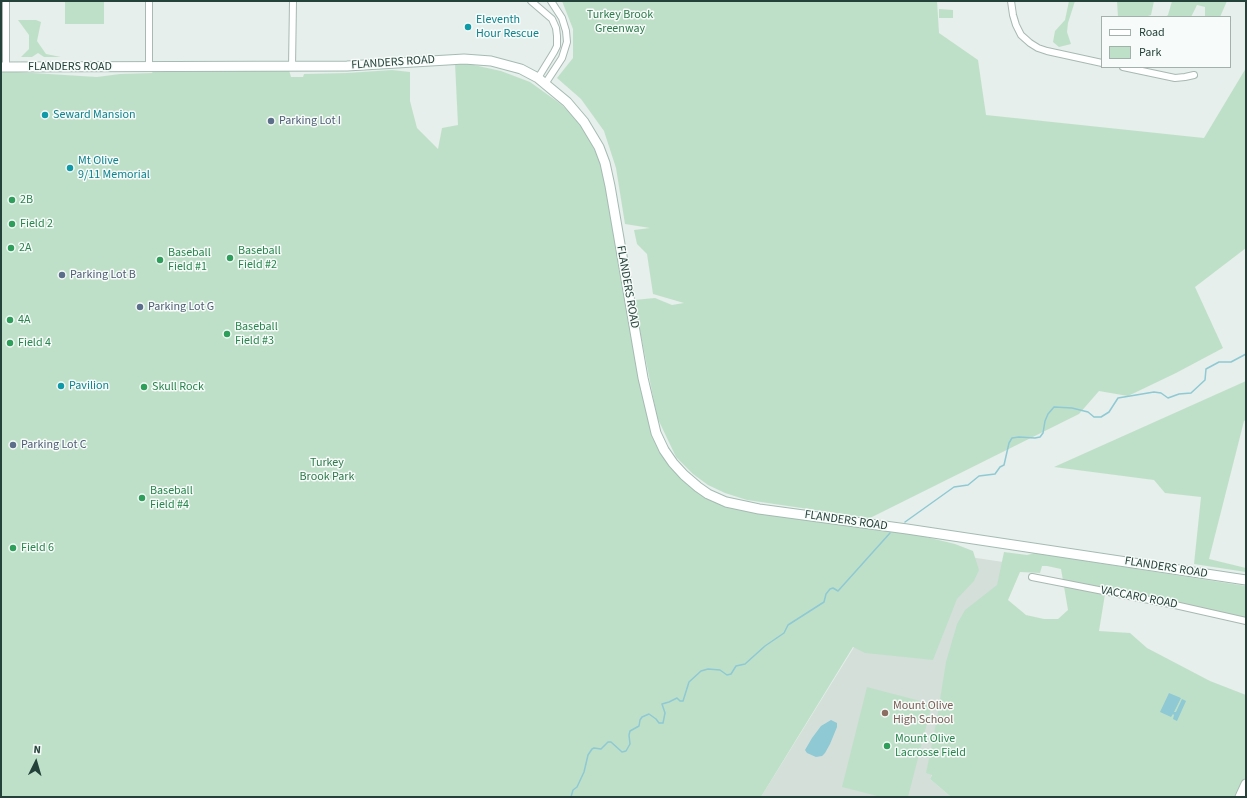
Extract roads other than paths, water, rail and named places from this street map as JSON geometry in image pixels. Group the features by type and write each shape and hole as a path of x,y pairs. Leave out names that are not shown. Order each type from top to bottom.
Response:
{"main road":[{"name":"FLANDERS ROAD","path":"3,67 363,66 448,59 491,61 513,67 541,81 562,97 579,115 594,138 603,158 612,198 643,378 656,433 670,460 684,475 708,494 726,502 753,508 907,529 1246,580"},
{"path":"1240,797 1246,784"}],"street":[{"path":"3,67 6,1"},
{"path":"149,1 149,67"},
{"path":"292,1 292,67"},
{"path":"530,1 552,19 558,36 557,46 541,81"},
{"path":"541,81 562,58 567,42 562,18 552,1"},
{"path":"1011,1 1016,25 1021,34 1030,43 1038,48 1048,51 1101,62"},
{"path":"1128,68 1175,78 1185,78 1194,75"},
{"name":"VACCARO ROAD","path":"1032,577 1175,605 1246,621"}],"water":[{"path":"1169,693 1181,698 1174,712 1176,712 1182,699 1186,701 1177,721 1173,719 1173,714 1171,717 1160,712"},
{"path":"831,720 837,723 837,727 825,753 822,756 816,757 807,753 805,750 812,738 821,726"}],"waterway":[{"path":"905,522 954,487 968,485 979,476 995,474 1000,467 1004,465 1009,443 1012,438 1040,437 1043,433 1048,414 1054,407 1072,408 1088,412 1094,417 1101,417 1109,412 1118,398 1154,392 1161,393 1168,398 1179,394 1191,393 1205,380 1206,369 1219,362 1231,362 1246,354 1246,352"},
{"path":"571,797 573,790 577,787 584,772 588,755 592,749 601,749 608,742 611,742 622,752 626,751 630,744 630,731 639,726 642,717 649,714 659,723 663,723 665,713 662,704 677,698 680,701 683,701 689,682 701,671 708,669 720,670 727,675 731,674 736,666 745,664 765,646 784,633 788,625 824,602 826,594 830,589 833,588 838,591 890,533"}],"place":[{"name":"Eleventh Hour Rescue","path":"468,27"},
{"name":"Seward Mansion","path":"45,115"},
{"name":"Parking Lot I","path":"271,121"},
{"name":"Mt Olive 9/11 Memorial","path":"70,168"},
{"name":"2B","path":"12,200"},
{"name":"Field 2","path":"12,224"},
{"name":"2A","path":"11,248"},
{"name":"Baseball Field #2","path":"230,258"},
{"name":"Baseball Field #1","path":"160,260"},
{"name":"Parking Lot B","path":"62,275"},
{"name":"Parking Lot G","path":"140,307"},
{"name":"4A","path":"10,320"},
{"name":"Baseball Field #3","path":"227,334"},
{"name":"Field 4","path":"10,343"},
{"name":"Pavilion","path":"61,386"},
{"name":"Skull Rock","path":"144,387"},
{"name":"Parking Lot C","path":"13,445"},
{"name":"Baseball Field #4","path":"142,498"},
{"name":"Field 6","path":"13,548"},
{"name":"Mount Olive High School","path":"885,713"},
{"name":"Mount Olive Lacrosse Field","path":"887,746"}],"park label":[{"name":"Turkey Brook Greenway","path":"620,22"},
{"name":"Turkey Brook Park","path":"327,470"}]}
